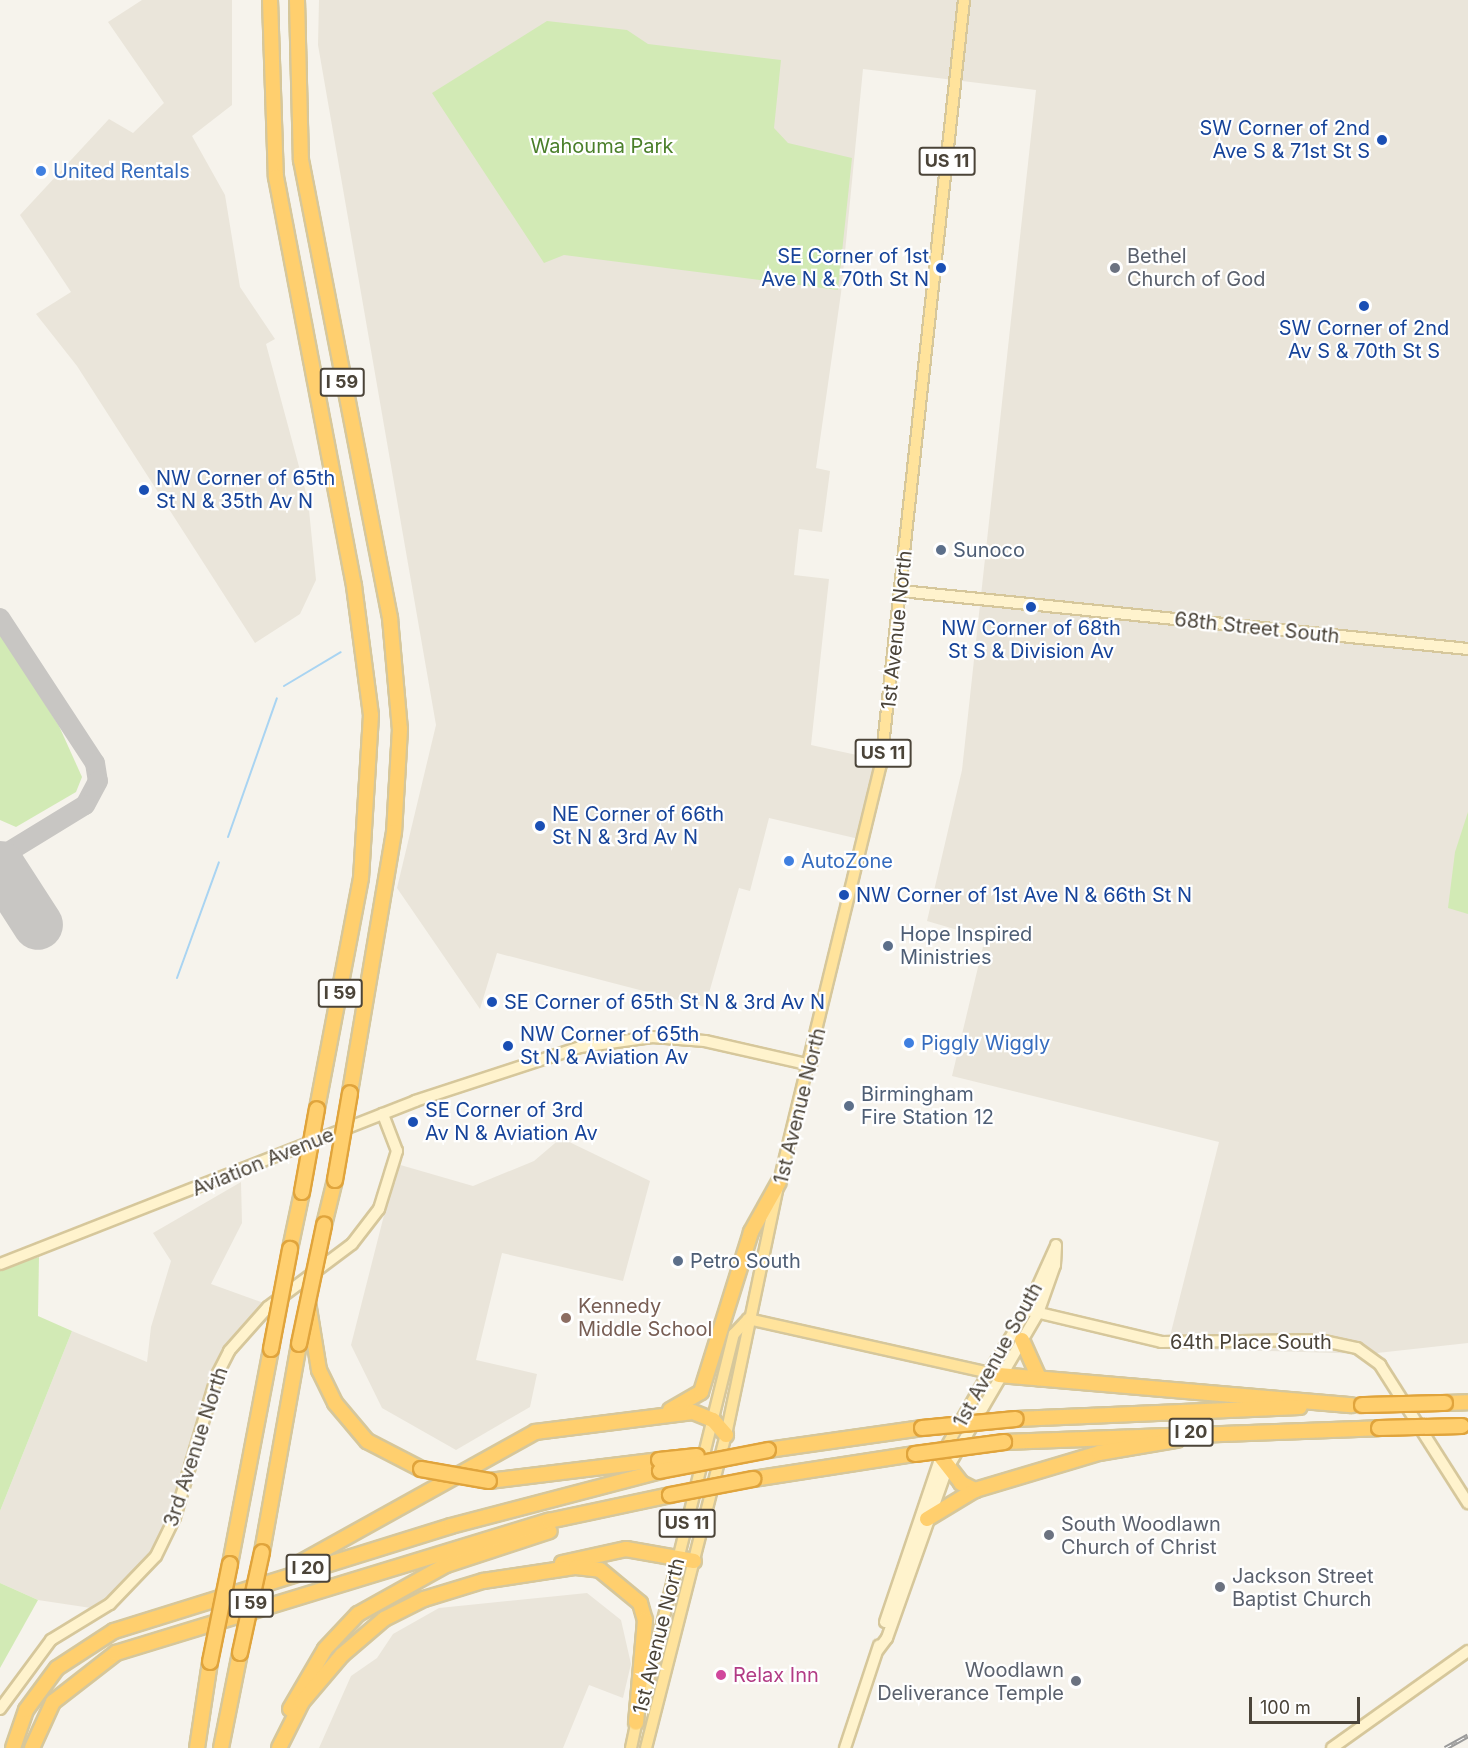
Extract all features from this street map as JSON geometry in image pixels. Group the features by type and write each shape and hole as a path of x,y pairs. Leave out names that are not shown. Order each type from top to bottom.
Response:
{"highway":[{"name":"I 59","path":"197,1747 210,1662 361,878 372,756 367,664 276,177 270,0"},
{"name":"I 59","path":"221,1748 261,1552 308,1299 335,1180 383,912 398,763 390,618 301,160 297,0"},
{"path":"664,1413 701,1392 751,1232 780,1182"},
{"path":"308,1299 322,1379 347,1420 381,1450 421,1469 489,1481 659,1466"},
{"path":"1022,1340 1039,1378"},
{"path":"993,1374 1357,1405"},
{"name":"I 20","path":"13,1748 44,1684 91,1641 263,1581 659,1466 922,1428 1016,1419 1468,1402"},
{"path":"263,1581 535,1432 664,1413 693,1413 713,1420 726,1435"},
{"name":"I 20","path":"638,1503 782,1474 1004,1442 1241,1431 1465,1425"},
{"path":"927,1519 975,1490 1100,1453 1241,1431"},
{"path":"944,1463 975,1490"},
{"path":"32,1748 53,1702 116,1653 526,1528 638,1503"},
{"path":"278,1748 300,1688 325,1649 358,1614 446,1565 638,1503"},
{"path":"278,1748 302,1702 342,1655 384,1619 424,1599 544,1571 597,1553 627,1550 694,1561"},
{"path":"544,1571 600,1570 640,1603 645,1620 636,1723"}],"main road":[{"name":"1st Avenue North","path":"646,1748 726,1435 750,1333 748,1319 780,1182 811,1065 881,764 964,0"},
{"name":"1st Avenue North","path":"631,1748 734,1334 748,1319"},
{"path":"748,1319 993,1374"},
{"name":"1st Avenue South","path":"944,1463 993,1374"}],"street":[{"name":"68th Street South","path":"901,591 1468,649"},
{"name":"Aviation Avenue","path":"0,1264 383,1114 580,1047 652,1037 705,1041 811,1065"},
{"name":"3rd Avenue North","path":"0,1709 51,1640 110,1604 156,1556 175,1518 217,1375 229,1351 268,1307 352,1244 379,1209 397,1150 383,1114"},
{"name":"1st Avenue South","path":"993,1374 1022,1340 1032,1312 1056,1245 1056,1265 1032,1312 993,1374"},
{"name":"64th Place South","path":"1032,1312 1161,1342 1319,1340 1357,1348 1380,1365 1468,1503"},
{"name":"1st Avenue South","path":"878,1650 887,1638 944,1463"},
{"name":"1st Avenue South","path":"845,1748 944,1463"},
{"path":"1332,1748 1468,1651"}],"shaded area":[{"path":"142,0 232,0 232,105 192,136 225,195 240,287 275,339 266,344 308,500 316,580 300,614 255,643 77,366 36,314 71,292 20,215 109,119 133,133 164,103 108,22"},
{"path":"319,0 1468,0 1468,1343 1368,1354 1167,1348 1219,1142 952,1076 985,938 927,921 962,770 1036,90 863,69 841,293 816,468 830,471 822,532 799,529 794,575 829,579 811,745 875,759 859,839 769,818 750,891 739,888 705,1007 497,953 480,1009 397,888 436,725 318,45"},
{"path":"561,1138 650,1181 623,1281 502,1253 476,1360 537,1374 530,1407 456,1450 382,1408 351,1345 397,1164 473,1186 534,1161"},
{"path":"241,1182 242,1223 211,1284 264,1303 224,1348 212,1373 170,1516 152,1553 131,1579 91,1608 38,1600 0,1583 0,1511 72,1331 147,1362 151,1327 171,1261 153,1233"},
{"path":"587,1593 621,1620 631,1664 623,1698 589,1685 563,1748 319,1748 351,1676 377,1658 393,1634 439,1608"}],"green space":[{"name":"Wahouma Park","path":"547,21 627,30 648,44 781,60 774,128 788,143 852,158 838,290 564,255 544,263 432,93"},
{"path":"0,633 59,726 82,777 76,792 16,827 0,820"},
{"path":"1468,812 1468,914 1448,908 1455,852"},
{"path":"39,1257 38,1316 72,1331 0,1511 0,1269"},
{"path":"0,1583 38,1600 0,1668"}],"waterway":[{"path":"284,686 341,652"},
{"path":"228,837 277,698"},
{"path":"177,978 219,862"}],"taxiway":[{"path":"0,618 95,763 98,781 85,805 0,857"}],"runway":[{"path":"0,866 38,925"}],"railway":[{"path":"1445,1748 1468,1735"}],"place":[{"name":"SW Corner of 2nd Ave S & 71st St S","path":"1382,140"},
{"name":"United Rentals","path":"41,171"},
{"name":"SE Corner of 1st Ave N & 70th St N","path":"941,268"},
{"name":"Bethel Church of God","path":"1115,268"},
{"name":"SW Corner of 2nd Av S & 70th St S","path":"1364,306"},
{"name":"NW Corner of 65th St N & 35th Av N","path":"144,490"},
{"name":"Sunoco","path":"941,550"},
{"name":"NW Corner of 68th St S & Division Av","path":"1031,607"},
{"name":"NE Corner of 66th St N & 3rd Av N","path":"540,826"},
{"name":"AutoZone","path":"789,861"},
{"name":"NW Corner of 1st Ave N & 66th St N","path":"844,895"},
{"name":"Hope Inspired Ministries","path":"888,946"},
{"name":"SE Corner of 65th St N & 3rd Av N","path":"492,1002"},
{"name":"Piggly Wiggly","path":"909,1043"},
{"name":"NW Corner of 65th St N & Aviation Av","path":"508,1046"},
{"name":"Birmingham Fire Station 12","path":"849,1106"},
{"name":"SE Corner of 3rd Av N & Aviation Av","path":"413,1122"},
{"name":"Petro South","path":"678,1261"},
{"name":"Kennedy Middle School","path":"566,1318"},
{"name":"South Woodlawn Church of Christ","path":"1049,1535"},
{"name":"Jackson Street Baptist Church","path":"1220,1587"},
{"name":"Relax Inn","path":"721,1675"},
{"name":"Woodlawn Deliverance Temple","path":"1076,1681"}]}
